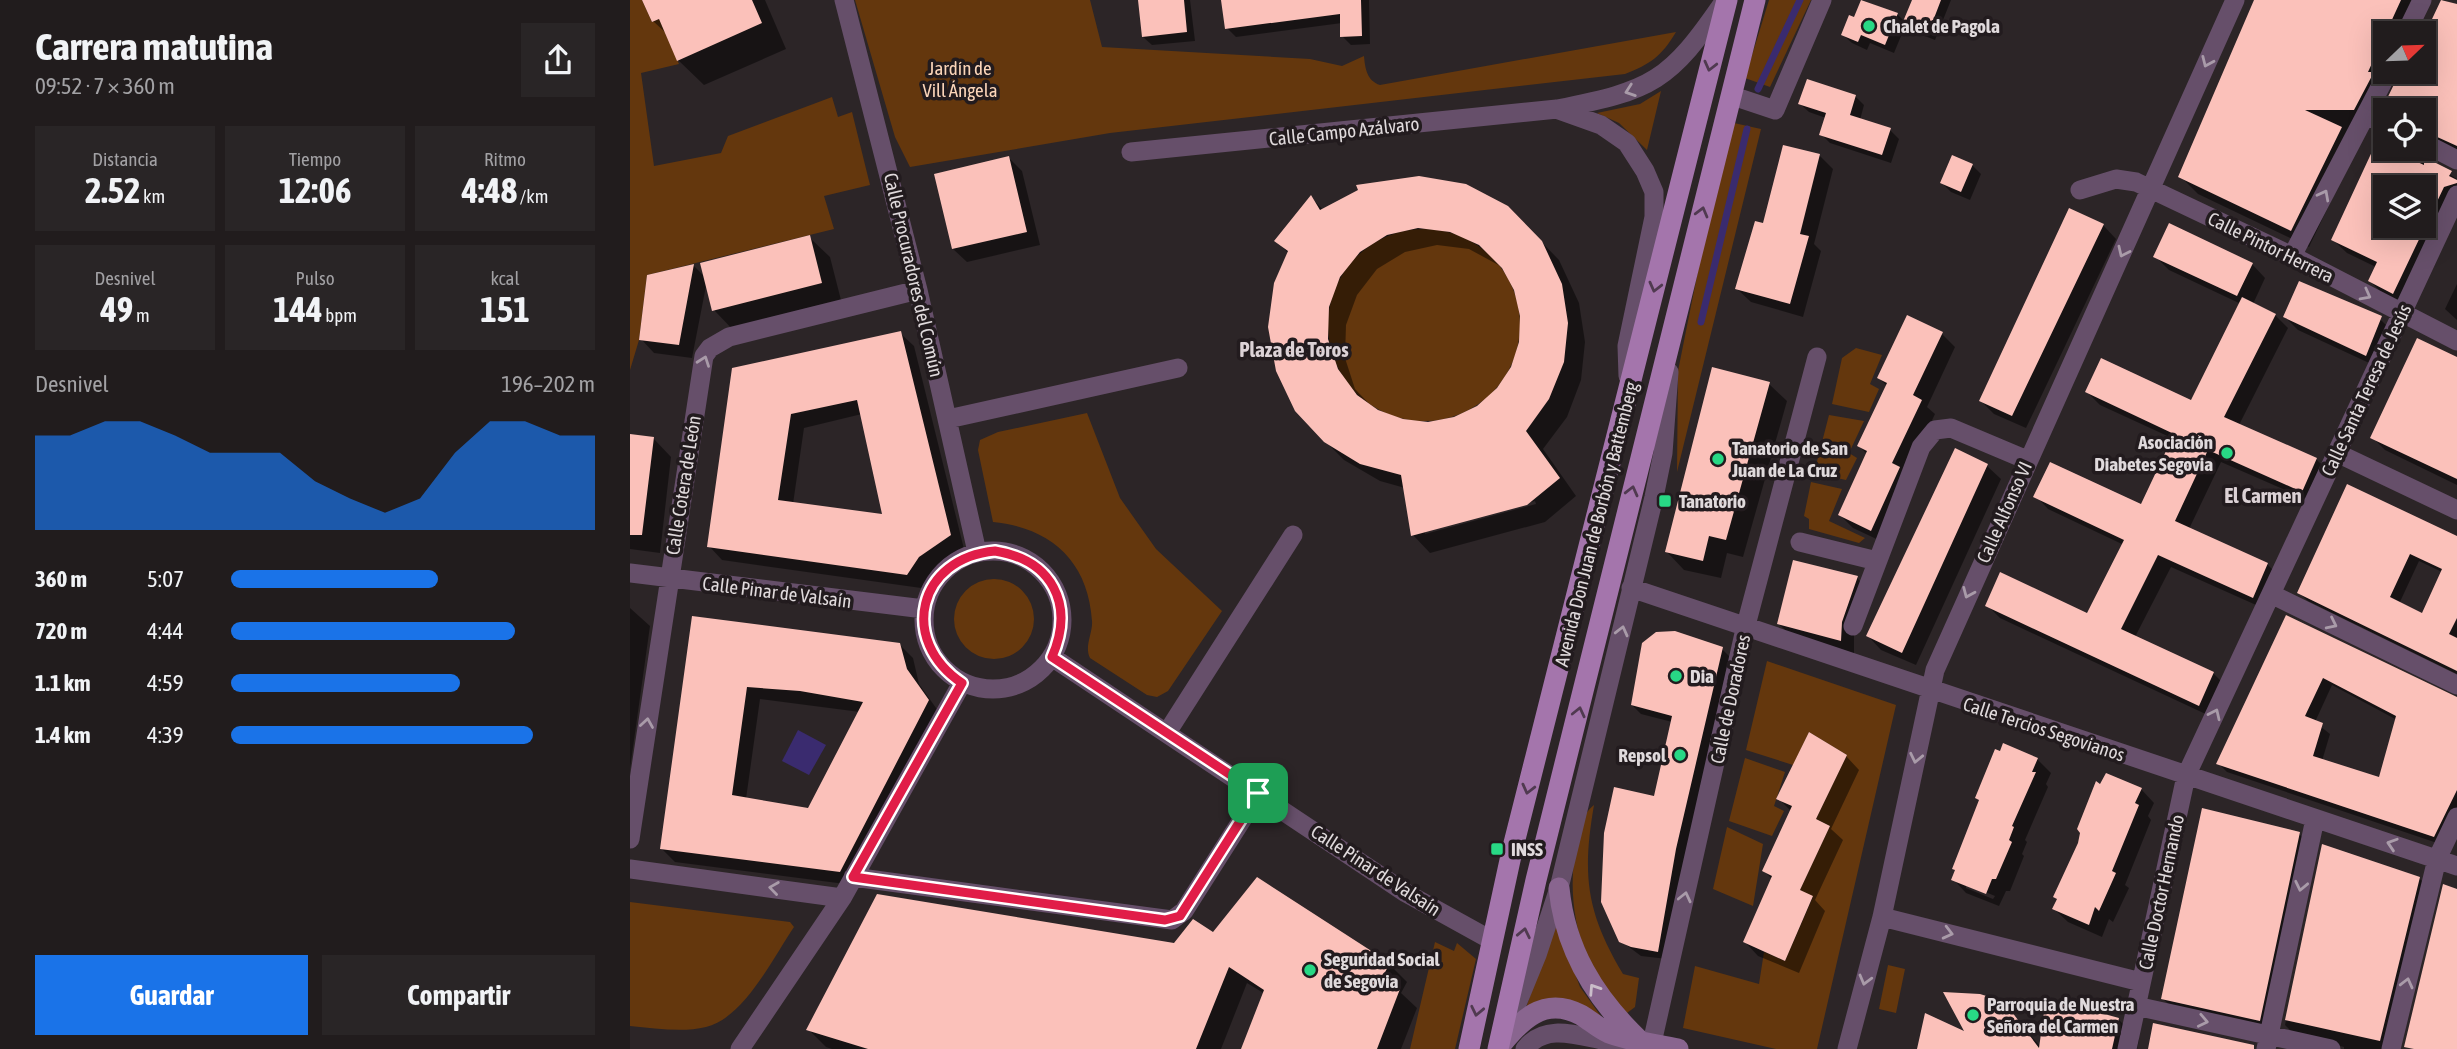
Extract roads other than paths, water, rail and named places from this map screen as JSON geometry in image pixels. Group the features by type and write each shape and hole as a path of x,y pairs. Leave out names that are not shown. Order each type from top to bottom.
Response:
{"main road":[{"name":"Avenida Don Juan de Borbón y Battemberg","path":"1469,1049 1491,940 1726,0"},
{"name":"Avenida Don Juan de Borbón y Battemberg","path":"1499,1048 1536,880 1755,0"}],"street":[{"name":"Calle Procuradores del Común","path":"844,0 918,290 977,552"},
{"name":"Calle Campo Azálvaro","path":"1131,152 1557,109 1612,97 1647,85 1667,72 1694,45 1726,0"},
{"path":"1742,99 1775,110 1822,0"},
{"name":"Calle Alfonso VI","path":"1847,1049 1882,917 1935,670 2235,0"},
{"path":"2412,21 2422,0"},
{"path":"2292,256 2382,84"},
{"name":"Calle Campo Azálvaro","path":"1557,109 1601,125 1627,143 1650,182 1655,205 1627,346 1630,391"},
{"path":"2367,115 2373,118"},
{"path":"2436,149 2457,160"},
{"name":"Calle Pintor Herrera","path":"2080,190 2116,179 2136,182 2292,256 2457,341"},
{"name":"Calle Santa Teresa de Jesús","path":"2186,776 2457,195"},
{"name":"Calle Cotera de León","path":"630,839 701,365 710,348 729,337 918,290"},
{"name":"Avenida Don Juan de Borbón y Battemberg","path":"1499,1048 1529,978 1559,888 1631,588 1663,453 1672,326"},
{"name":"Calle de Doradores","path":"1646,1042 1745,629 1817,357"},
{"path":"948,419 1178,368"},
{"path":"1853,625 1921,447 1935,430 1951,428 2027,460"},
{"path":"2337,453 2457,510"},
{"path":"1168,731 1293,535"},
{"path":"1800,542 1877,561"},
{"path":"977,552 1013,554 1030,561 1049,580 1060,604 1063,622 1052,657 1044,668 1019,685 991,690 962,683 947,673 928,644 924,609 937,579 962,558 977,552"},
{"name":"Calle Pinar de Valsaín","path":"630,573 924,609"},
{"name":"Calle Tercios Segovianos","path":"1631,588 1745,629 2457,866"},
{"path":"2271,594 2457,685"},
{"name":"Calle Pinar de Valsaín","path":"1052,657 1168,731 1406,893 1491,940"},
{"path":"740,1049 842,898 962,683"},
{"name":"Calle Doctor Hernando","path":"2127,1049 2186,776"},
{"path":"853,877 1172,920 1184,911 1258,793"},
{"path":"2391,1049 2437,859 2457,817"},
{"path":"2267,1042 2315,820"},
{"path":"630,869 842,898"},
{"path":"1559,888 1567,930 1586,976 1601,999 1646,1042"},
{"path":"1882,917 2141,982"},
{"path":"2136,1006 2267,1042 2331,1049"},
{"path":"1499,1048 1523,1018 1548,1009 1571,1011 1609,1033 1678,1049"},
{"path":"1525,1049 1536,1037 1553,1032 1611,1043 1646,1042"}],"waterway":[{"path":"1758,89 1800,0"},
{"path":"1701,322 1747,129"}],"place":[{"name":"Chalet de Pagola","path":"1869,26"},
{"name":"Asociación Diabetes Segovia","path":"2227,453"},
{"name":"Tanatorio de San Juan de La Cruz","path":"1718,459"},
{"name":"Tanatorio","path":"1665,501"},
{"name":"Dia","path":"1676,676"},
{"name":"Repsol","path":"1680,755"},
{"name":"INSS","path":"1497,849"},
{"name":"Seguridad Social de Segovia","path":"1310,970"},
{"name":"Parroquia de Nuestra Señora del Carmen","path":"1973,1015"}],"district":[{"name":"Plaza de Toros","path":"1294,349"},
{"name":"El Carmen","path":"2263,495"}],"park label":[{"name":"Jardín de Vill Ángela","path":"960,79"}]}
